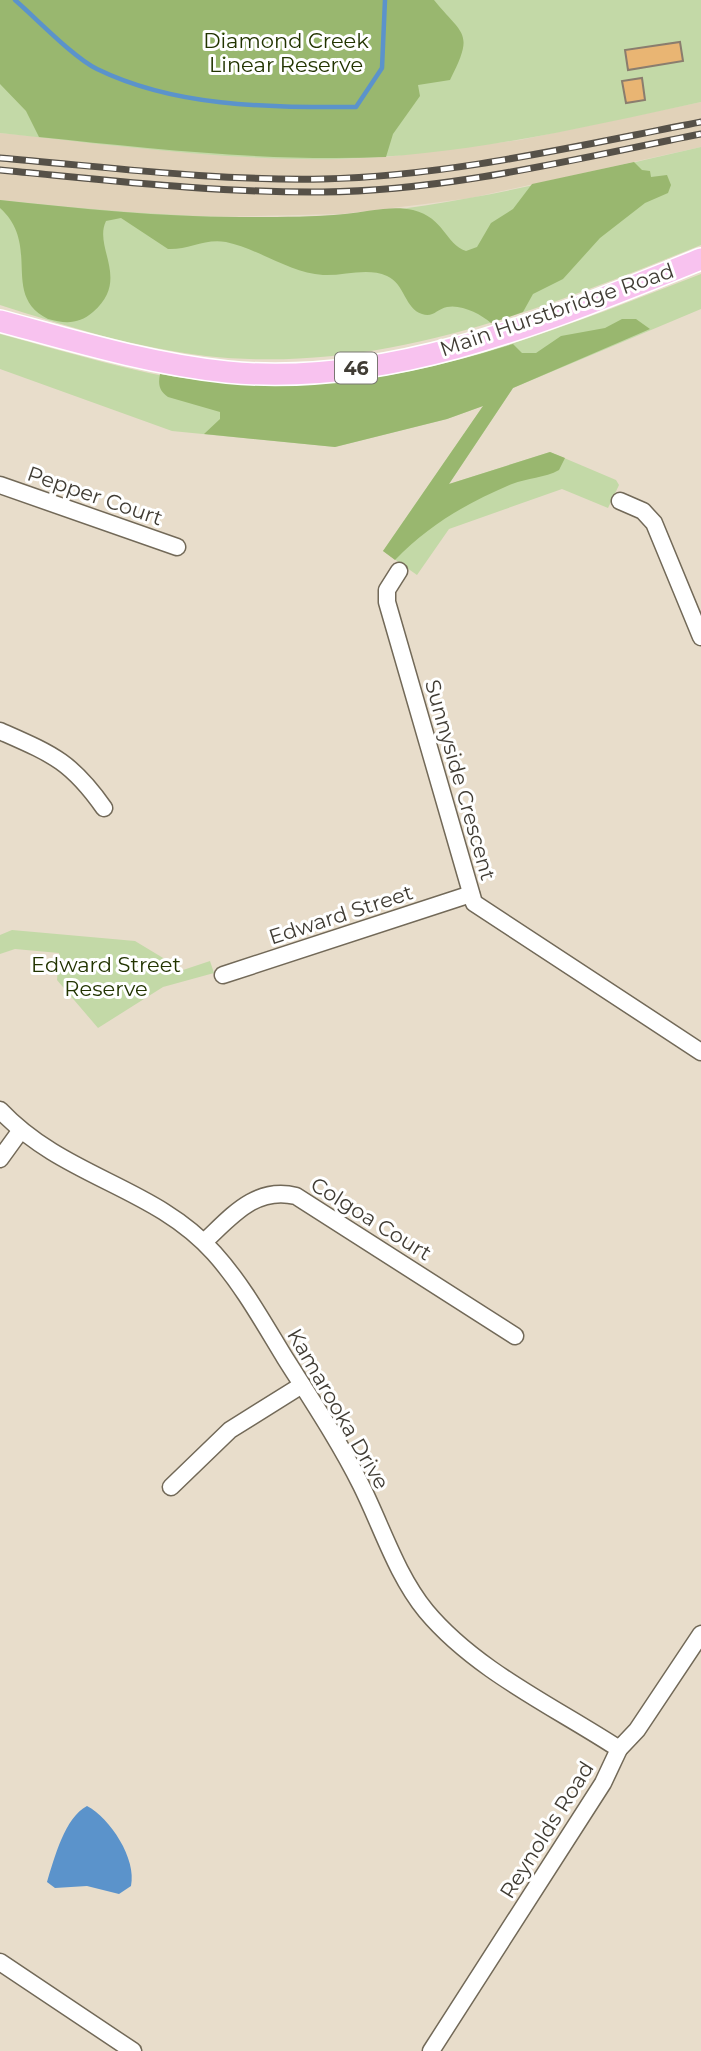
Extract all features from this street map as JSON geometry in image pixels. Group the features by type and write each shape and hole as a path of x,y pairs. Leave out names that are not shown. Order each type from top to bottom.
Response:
{"main road":[{"name":"Main Hurstbridge Road","path":"0,321 131,355 215,370 271,374 341,370 417,357 492,337 701,260"}],"street":[{"name":"Pepper Court","path":"0,485 177,547"},
{"path":"620,501 643,511 654,523 701,637"},
{"name":"Sunnyside Crescent","path":"399,571 389,586 387,602 471,894 478,908 701,1052"},
{"path":"0,732 65,762 81,776 104,808"},
{"name":"Edward Street","path":"223,976 471,894"},
{"name":"Kamarooka Drive","path":"0,1110 21,1130 75,1167 160,1208 204,1242 239,1285 302,1385 359,1480 404,1577 433,1619 473,1655 619,1749"},
{"path":"0,1159 21,1130"},
{"name":"Colgoa Court","path":"204,1242 253,1200 272,1194 296,1196 515,1336"},
{"path":"172,1488 230,1430 302,1385"},
{"name":"Reynolds Road","path":"430,2051 603,1783 619,1749 636,1730 701,1634"},
{"path":"0,1962 134,2051"}],"shaded area":[{"path":"701,102 701,147 471,198 342,214 208,217 132,214 0,200 0,133 247,157 341,159 386,157 520,140"}],"green space":[{"name":"Diamond Creek Linear Reserve","path":"0,0 701,0 701,102 522,139 385,157 297,159 212,155 0,133"},
{"name":"Diamond Creek Linear Reserve","path":"0,0 434,0 458,28 464,43 450,80 418,85 420,96 393,134 386,157 299,158 169,150 39,137 26,111 0,84"},
{"path":"701,147 701,245 521,313 460,332 398,346 335,356 271,359 206,356 127,342 0,305 0,200 170,215 340,215 476,197"},
{"path":"634,162 642,170 650,171 651,177 667,175 671,185 668,193 645,203 600,238 563,279 533,294 523,312 491,323 476,313 452,306 429,315 422,314 412,307 393,280 379,273 311,273 238,245 218,241 168,249 121,218 106,221 103,231 110,276 104,300 83,319 72,322 55,321 34,309 26,297 18,238 12,223 0,208 0,200 95,210 222,217 322,216 405,209 432,219 453,243 466,251 477,247 491,223 513,209 532,184"},
{"path":"701,274 701,309 513,388 449,484 550,452 616,480 619,485 608,508 562,489 449,529 417,575 383,551 483,406 447,419 335,447 172,431 0,369 0,334 119,366 209,383 300,386 359,380 418,370 476,355 589,317"},
{"path":"622,319 636,319 650,329 513,388 449,484 550,452 565,458 559,470 512,484 464,507 436,525 395,560 383,551 483,406 447,419 335,447 204,434 220,419 220,412 168,397 159,384 160,374 206,381 295,385 381,376 425,368 513,344 522,353 536,353 561,336 605,328"},
{"name":"Edward Street Reserve","path":"12,930 135,941 183,970 210,961 214,973 163,987 98,1028 57,980 59,953 15,949 0,954 0,935"}],"water":[{"path":"87,1806 113,1829 126,1852 132,1875 131,1886 119,1894 87,1886 55,1888 47,1882 57,1851 72,1819"}],"building":[{"path":"680,42 683,61 628,70 625,50"},
{"path":"642,78 645,100 626,103 622,81"}],"waterway":[{"path":"15,0 87,63 128,82 191,98 290,107 356,107 382,68 385,0"}],"railway":[{"path":"0,158 242,178 371,177 465,166 701,122"},
{"path":"0,170 242,190 371,190 514,172 701,134"}]}
